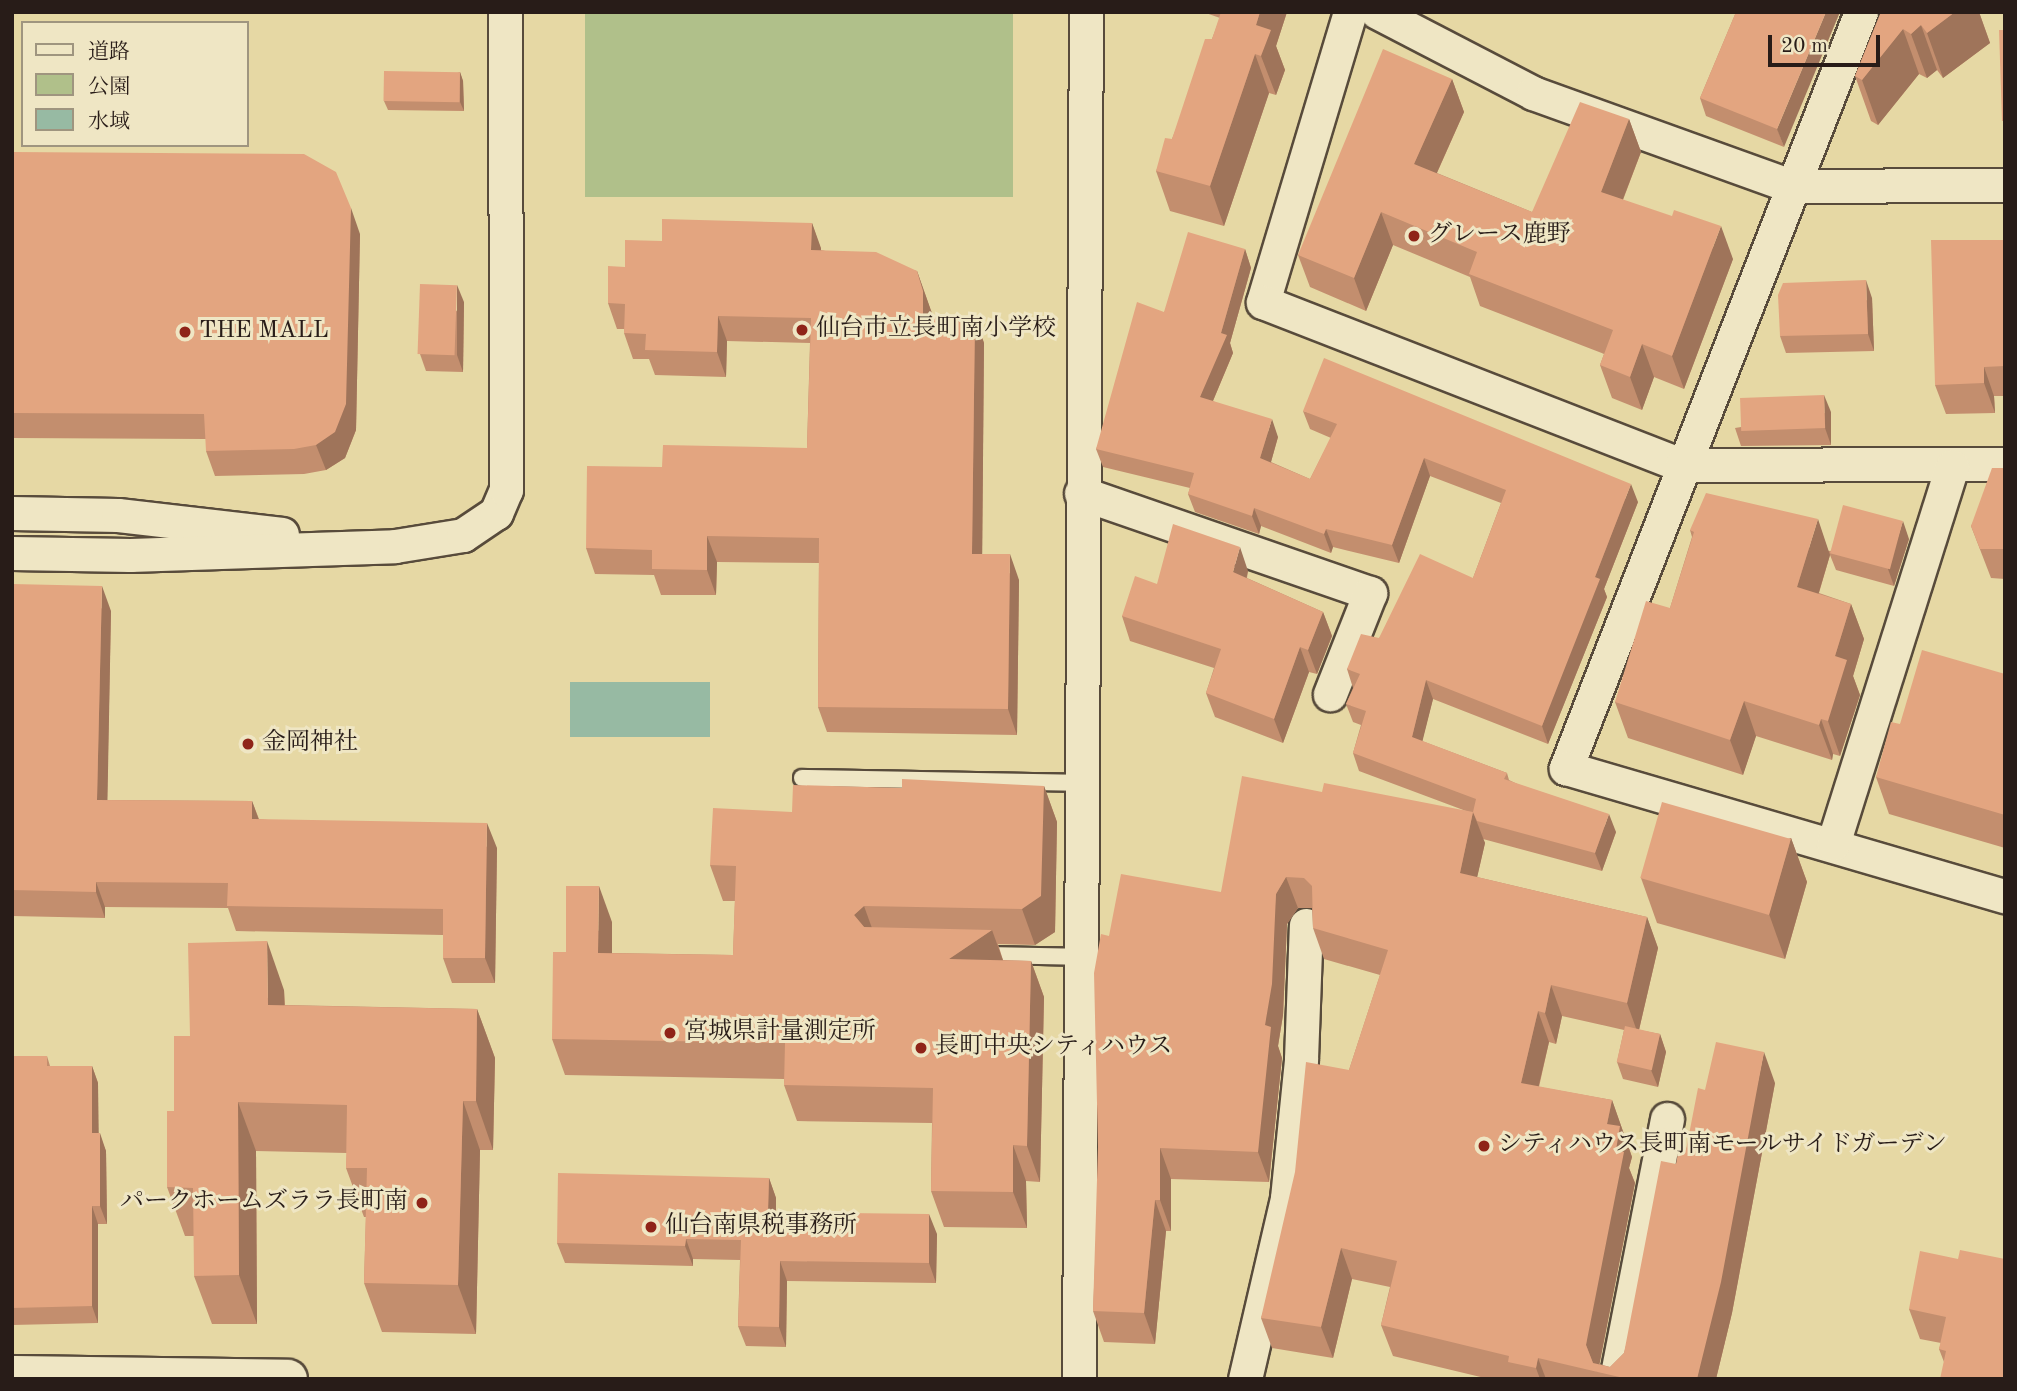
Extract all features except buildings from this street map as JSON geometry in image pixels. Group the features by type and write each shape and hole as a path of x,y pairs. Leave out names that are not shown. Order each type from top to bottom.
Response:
{"street":[{"path":"12,553 130,555 395,546 463,535 483,526 496,513 506,490 505,12"},
{"path":"1079,1379 1083,957 1081,493 1086,12"},
{"path":"1350,12 1263,302 1682,465 2005,464"},
{"path":"1377,12 1533,93 1791,186 2005,185"},
{"path":"1861,12 1566,768 2005,896"},
{"path":"1833,844 1952,466"},
{"path":"1081,493 1370,593 1330,694"},
{"path":"12,513 118,515 395,546"},
{"path":"1245,1379 1287,1198 1301,1059 1306,925"},
{"path":"1616,1379 1667,1119"},
{"path":"12,1376 288,1379"}],"lane":[{"path":"802,778 1081,783"},
{"path":"960,954 1083,957"}],"green space":[{"path":"585,12 1013,12 1013,197 585,197"}],"water":[{"path":"570,682 710,682 710,737 570,737"}],"place":[{"name":"グレース鹿野","path":"1414,236"},
{"name":"仙台市立長町南小学校","path":"802,330"},
{"name":"THE MALL","path":"185,332"},
{"name":"金岡神社","path":"248,744"},
{"name":"宮城県計量測定所","path":"670,1033"},
{"name":"長町中央シティハウス","path":"921,1048"},
{"name":"シティハウス長町南モールサイドガーデン","path":"1484,1146"},
{"name":"パークホームズララ長町南","path":"422,1203"},
{"name":"仙台南県税事務所","path":"651,1227"}]}
